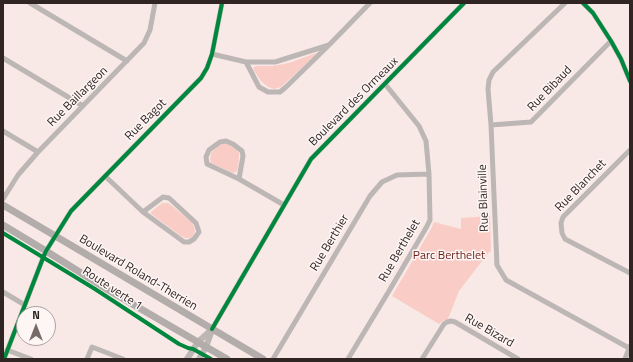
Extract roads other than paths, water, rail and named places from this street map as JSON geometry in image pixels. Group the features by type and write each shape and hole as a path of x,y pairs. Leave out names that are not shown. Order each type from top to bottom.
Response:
{"main road":[{"name":"Boulevard Roland-Therrien","path":"3,205 263,359"},
{"path":"3,225 110,291 227,359"}],"street":[{"path":"30,3 127,61"},
{"name":"Rue Baillargeon","path":"3,199 18,175 38,152 144,44 150,30 155,3"},
{"name":"Rue Bagot","path":"4,359 46,251 71,211 201,78 207,68 212,54 222,3"},
{"path":"246,62 259,87 268,92 280,92 370,3"},
{"name":"Boulevard des Ormeaux","path":"198,359 206,347 212,329 311,159 464,3"},
{"name":"Rue Blainville","path":"565,3 493,72 489,80 488,90 491,125 497,266 506,280 629,347"},
{"path":"583,3 593,13 610,41 621,60 630,81"},
{"name":"Rue Bibaud","path":"491,125 531,122 610,41"},
{"path":"212,54 246,62 275,62 329,45"},
{"path":"3,58 82,106"},
{"name":"Rue Berthelet","path":"348,359 430,220 429,174 426,141 419,126 385,84"},
{"path":"3,131 38,152"},
{"path":"240,180 244,156 242,151 226,141 220,142 209,150 206,157 207,164 240,180 284,205"},
{"name":"Rue Blanchet","path":"630,150 563,217 561,223 562,233 565,239 630,273"},
{"name":"Rue Berthier","path":"273,359 370,196 382,182 397,175 429,174"},
{"path":"105,176 143,212 184,242 194,240 199,232 196,223 169,198 163,197 143,212"},
{"path":"3,292 24,305"},
{"name":"Rue Bizard","path":"422,359 444,324 451,321 518,359"},
{"name":"Boulevard des Ormeaux","path":"187,359 198,342 212,329"},
{"path":"87,359 92,347 123,359"},
{"path":"625,359 629,347"},
{"path":"7,350 31,359"}],"park label":[{"name":"Parc Berthelet","path":"449,256"}]}
